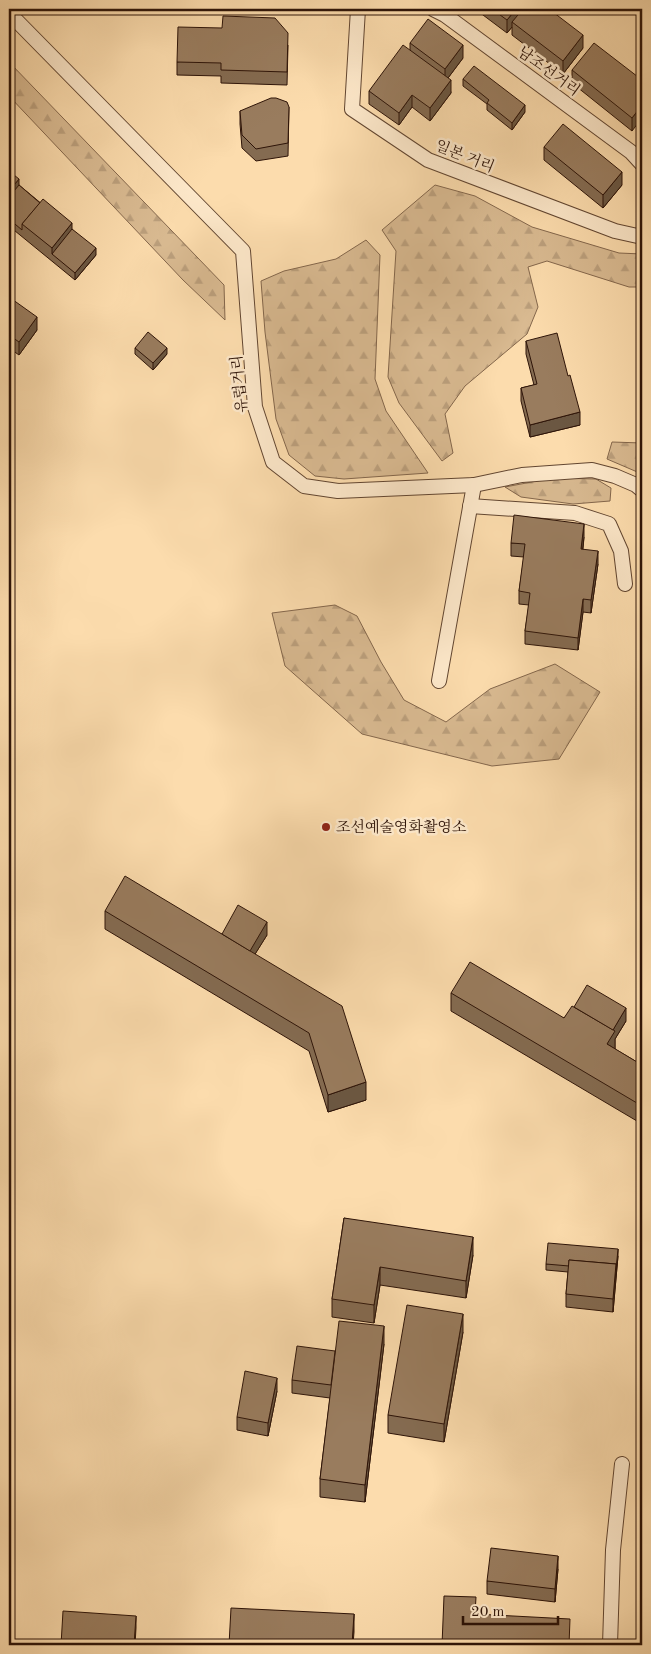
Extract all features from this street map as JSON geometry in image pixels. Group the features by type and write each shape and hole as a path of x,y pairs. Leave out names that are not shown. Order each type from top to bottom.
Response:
{"lane":[{"name":"일본 거리","path":"358,9 352,109 428,160 615,231 642,237"},
{"name":"남조선거리","path":"433,9 445,15 623,146 642,164"},
{"name":"유럽거리","path":"9,14 243,251 255,407 273,462 304,486 338,491 474,485 522,475 592,470 615,476 636,485 642,490"},
{"path":"440,681 474,485"},
{"path":"470,506 575,513 609,524 621,551 625,584"},
{"path":"610,1645 613,1550 622,1464"}],"green space":[{"path":"9,62 224,285 225,320 183,280 9,96"},
{"path":"435,185 475,196 532,227 619,253 642,254 642,287 629,287 547,261 528,267 538,307 527,334 465,386 445,414 453,453 442,461 399,403 388,377 396,251 382,230"},
{"path":"366,240 380,255 375,379 386,411 428,473 344,479 315,476 289,455 276,419 265,332 261,281 284,271 336,259"},
{"path":"612,442 642,443 642,474 607,459"},
{"path":"553,478 596,479 611,488 610,501 573,504 521,497 505,487"},
{"path":"335,605 357,616 381,662 404,700 446,722 490,689 555,664 600,692 559,759 492,766 362,734 285,666 272,613"}],"building":[{"path":"492,9 516,9 507,20"},
{"path":"523,9 549,9 583,35 563,61 512,22"},
{"path":"223,16 275,18 288,33 287,72 221,70 221,63 177,62 178,27 222,28"},
{"path":"428,19 463,45 445,69 410,43"},
{"path":"594,43 642,80 642,105 632,118 572,70"},
{"path":"403,45 451,80 430,108 412,95 399,113 369,91"},
{"path":"474,66 525,105 512,123 487,103 489,100 463,79"},
{"path":"271,98 287,102 289,107 288,143 256,149 242,135 240,111"},
{"path":"563,124 622,172 603,195 544,147"},
{"path":"9,171 19,179 9,191"},
{"path":"19,185 40,203 22,224 22,230 9,219 9,197"},
{"path":"43,199 72,223 52,248 22,224"},
{"path":"72,229 96,248 75,273 52,254"},
{"path":"9,297 37,317 19,342 9,335"},
{"path":"148,332 167,348 153,363 135,348"},
{"path":"557,333 580,412 530,425 521,388 537,384 526,341"},
{"path":"514,515 584,524 581,549 598,551 591,600 583,599 578,638 525,631 530,593 519,591 525,544 511,543"},
{"path":"125,876 342,1006 366,1082 328,1095 309,1033 105,911"},
{"path":"238,905 267,922 250,951 222,934"},
{"path":"470,962 564,1018 572,1006 615,1031 607,1044 642,1065 642,1106 451,993"},
{"path":"587,985 626,1008 613,1030 574,1007"},
{"path":"344,1218 473,1237 466,1281 380,1267 374,1305 332,1299"},
{"path":"548,1243 618,1249 616,1270 616,1264 569,1260 569,1266 546,1264"},
{"path":"569,1260 616,1264 613,1299 566,1294"},
{"path":"407,1305 463,1314 444,1424 388,1415"},
{"path":"339,1321 384,1326 365,1485 320,1479"},
{"path":"297,1346 335,1351 331,1385 292,1380"},
{"path":"245,1371 277,1378 268,1423 237,1417"},
{"path":"491,1548 558,1556 555,1589 487,1581"},
{"path":"444,1596 476,1597 475,1614 570,1619 569,1645 442,1645"},
{"path":"231,1608 354,1614 352,1645 229,1645"},
{"path":"63,1611 136,1616 134,1645 61,1645"}],"place":[{"name":"조선예술영화촬영소","path":"326,827"}]}
